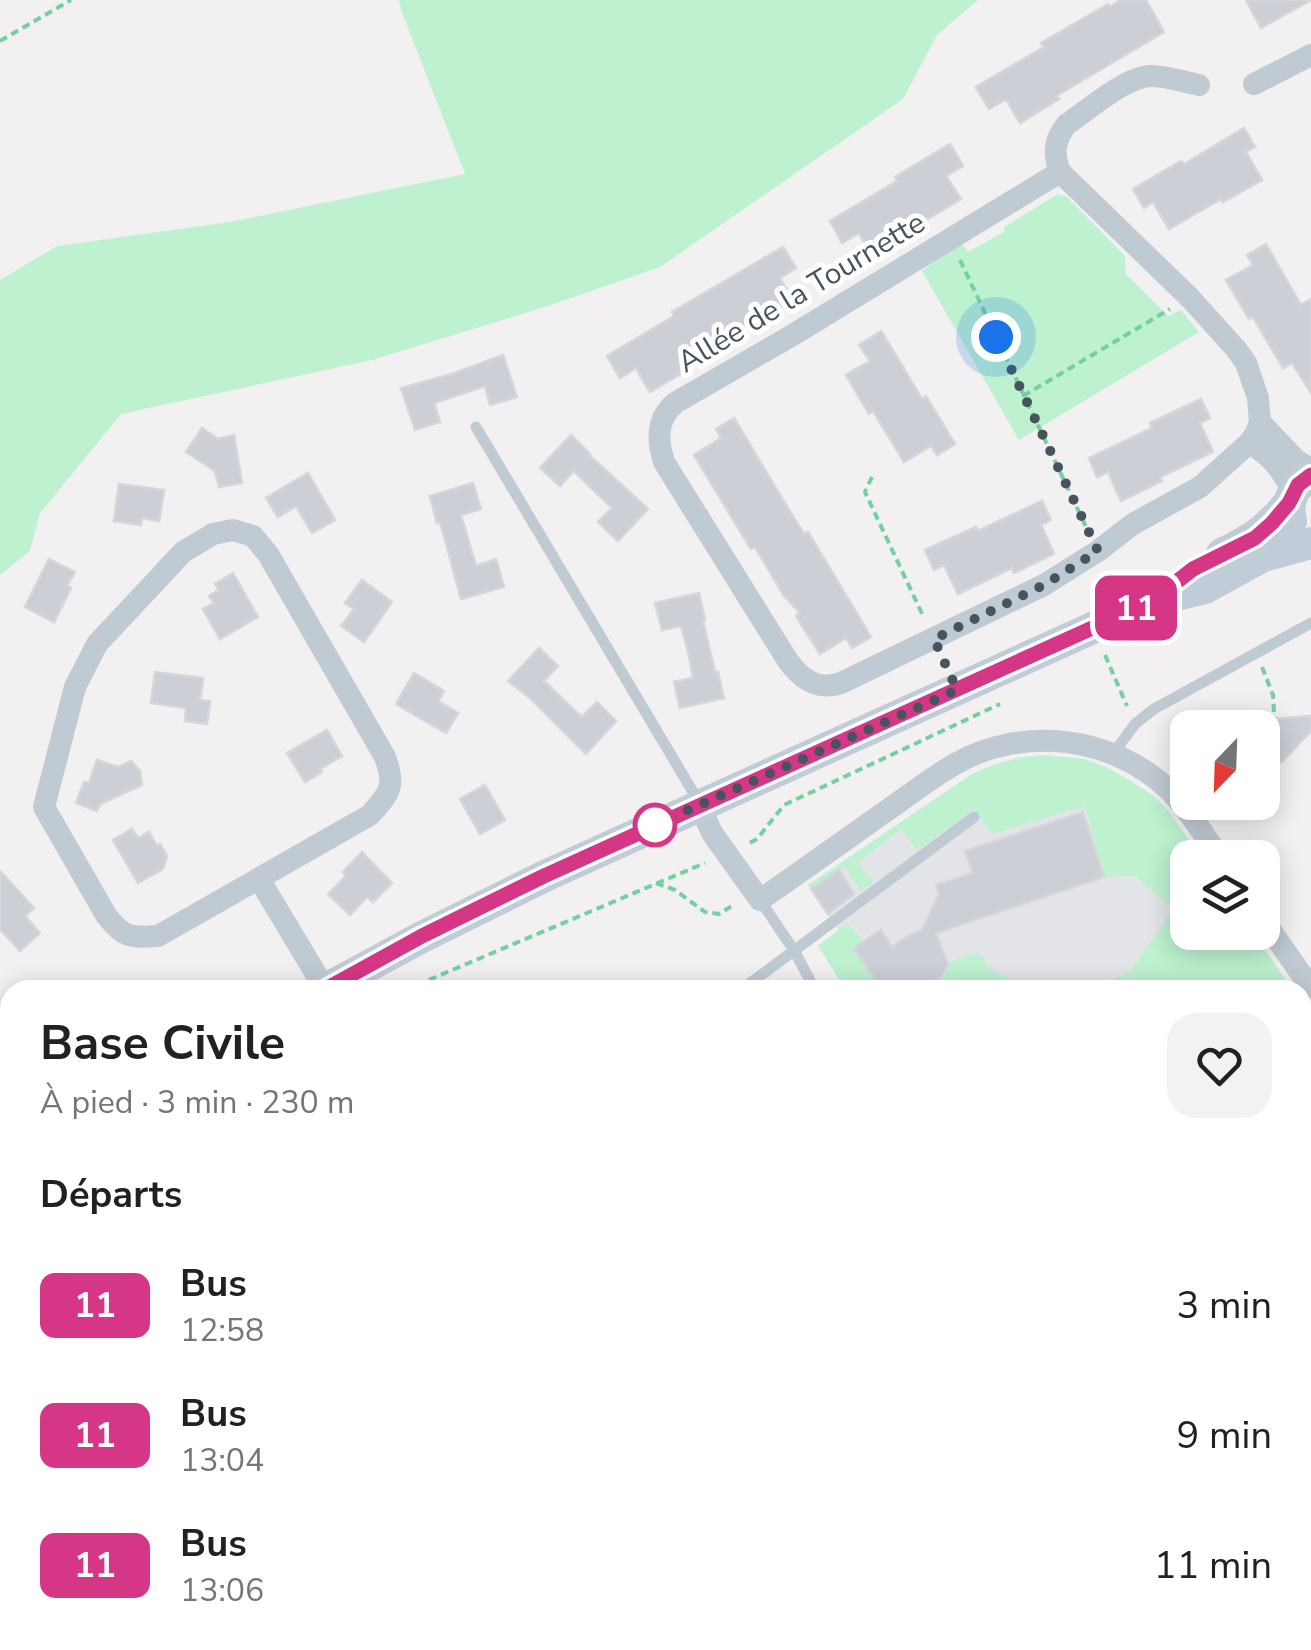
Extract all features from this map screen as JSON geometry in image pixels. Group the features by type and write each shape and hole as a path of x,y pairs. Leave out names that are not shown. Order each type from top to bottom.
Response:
{"main road":[{"path":"1301,485 1292,523 1311,543"},
{"path":"1152,601 1193,569 1255,538 1272,523 1301,485"},
{"path":"343,980 527,884 1152,601 1205,588 1263,556 1311,543"}],"street":[{"path":"1254,84 1311,55"},
{"path":"1199,85 1154,75 1130,82 1067,124 1054,146 1055,159 1060,172 1190,298 1246,363 1258,398 1260,422 1296,460 1301,485"},
{"name":"Allée de la Tournette","path":"1060,172 666,410 658,434 664,462 788,662 806,680 831,687 1044,585 1098,551 1124,529 1200,487 1249,443 1260,422"},
{"path":"1249,443 1267,453 1283,473 1301,485"},
{"path":"233,530 252,536 268,554 386,758 392,778 386,798 370,815 258,879 158,936 135,938 118,931 106,915 44,807 74,686 98,644 183,552 213,534 233,530"},
{"path":"700,806 712,833 757,896 954,764 996,747 1036,740 1076,743 1113,754 1148,773 1186,809 1208,840"},
{"path":"258,879 319,980"},
{"path":"1280,944 1305,980"}],"lane":[{"path":"476,427 700,806"},
{"path":"1113,754 1135,724 1154,709 1311,623"},
{"path":"756,980 974,817"},
{"path":"757,896 809,980"}],"path":[{"path":"0,41 71,0"},
{"path":"943,242 954,248 1098,551"},
{"path":"1023,396 1190,298"},
{"path":"872,476 865,492 934,639"},
{"path":"1123,647 1177,625"},
{"path":"1256,654 1273,696 1274,710"},
{"path":"1105,655 1135,724"},
{"path":"428,980 675,878 757,839 792,800 998,704"},
{"path":"656,883 676,890 712,914 757,896"}],"shaded area":[{"path":"1043,755 1084,759 1108,768 1154,796 1189,840 1170,840 1170,950 1265,950 1286,980 871,980 808,885 972,774 995,764"}],"green space":[{"path":"399,0 978,0 937,35 903,99 660,267 372,360 121,414 40,513 30,551 0,575 0,280 57,246 230,222 465,174"},
{"path":"1058,194 1067,197 1125,256 1126,274 1168,316 1181,310 1199,332 1019,440 922,271 961,242 968,252 1004,232 1004,227"},
{"path":"1043,755 1084,759 1108,768 1154,796 1189,840 1170,840 1170,906 1136,876 1104,877 1085,806 992,834 974,809 917,850 901,829 858,862 873,882 861,891 844,866 811,889 808,885 972,774"},
{"path":"1170,915 1170,950 1265,950 1286,980 1109,980 1129,973"},
{"path":"847,923 863,941 854,948 875,980 840,980 818,946"},
{"path":"977,953 986,960 984,963 1011,980 941,980 950,962"}],"building":[{"path":"1121,0 1146,0 1164,32 1056,96 1059,99 1020,123 1006,99 989,109 976,87 1044,47 1041,43"},
{"path":"1246,0 1311,0 1261,28"},
{"path":"1244,128 1255,147 1246,152 1262,180 1169,229 1153,202 1144,208 1133,189"},
{"path":"950,144 963,166 946,176 961,199 873,257 859,233 842,243 830,221"},
{"path":"1266,244 1301,305 1311,299 1311,393 1292,363 1283,368 1226,280 1253,265 1247,255"},
{"path":"783,247 796,268 780,278 794,301 736,332 686,365 689,369 650,392 636,368 620,378 607,356 674,316 672,312"},
{"path":"881,331 955,444 937,455 931,446 904,462 846,375 870,361 859,345"},
{"path":"503,355 517,397 490,405 485,386 434,403 440,422 415,430 401,388"},
{"path":"1201,399 1210,418 1200,423 1213,452 1121,501 1108,472 1097,477 1089,458"},
{"path":"734,418 871,637 852,648 846,638 820,654 796,616 800,613 784,596 755,547 751,549 694,455 721,438 716,429"},
{"path":"202,428 218,439 234,435 242,483 219,487 215,471 186,452"},
{"path":"571,435 648,509 618,541 598,522 612,508 574,471 560,486 540,468"},
{"path":"308,473 335,520 312,533 296,506 278,517 266,498"},
{"path":"473,483 481,509 461,515 476,566 496,559 504,587 461,599 430,496"},
{"path":"119,484 164,490 159,521 142,518 141,525 114,521"},
{"path":"1042,501 1051,520 1041,525 1054,554 1014,573 1012,568 958,594 944,565 934,570 925,550"},
{"path":"49,559 75,572 54,622 25,607"},
{"path":"233,573 258,617 220,639 203,609 214,603 209,596 219,590 215,584"},
{"path":"362,580 392,602 364,642 341,626 354,609 345,603"},
{"path":"699,593 724,698 680,708 674,682 693,678 688,651 681,626 662,630 655,603"},
{"path":"539,648 558,666 544,681 573,709 582,717 597,702 616,721 586,754 508,681"},
{"path":"155,672 203,678 200,700 210,701 207,724 185,721 186,708 151,703"},
{"path":"414,673 444,691 438,701 458,713 446,733 396,704"},
{"path":"1311,716 1311,731 1282,762 1280,762 1280,719"},
{"path":"327,730 342,756 305,782 287,753"},
{"path":"97,760 118,767 131,761 140,771 142,785 100,804 97,811 76,803"},
{"path":"485,785 505,820 480,834 460,799"},
{"path":"1083,812 1104,877 936,933 948,965 937,980 875,980 854,948 881,930 892,947 922,930 939,894 936,885 973,873 965,851"},
{"path":"132,829 138,838 149,832 167,856 163,869 138,883 113,840"},
{"path":"362,852 392,883 373,902 367,897 350,915 328,894"},
{"path":"839,870 854,894 828,914 811,889"},
{"path":"0,871 34,908 25,916 40,933 20,951 0,929"}],"bus line":[{"name":"11","path":"342,980 544,876 1152,601 1193,569 1255,538 1289,503 1298,485 1311,475"}],"route":[{"path":"655,825 957,690 934,639 1044,585 1098,551 996,337"}]}
